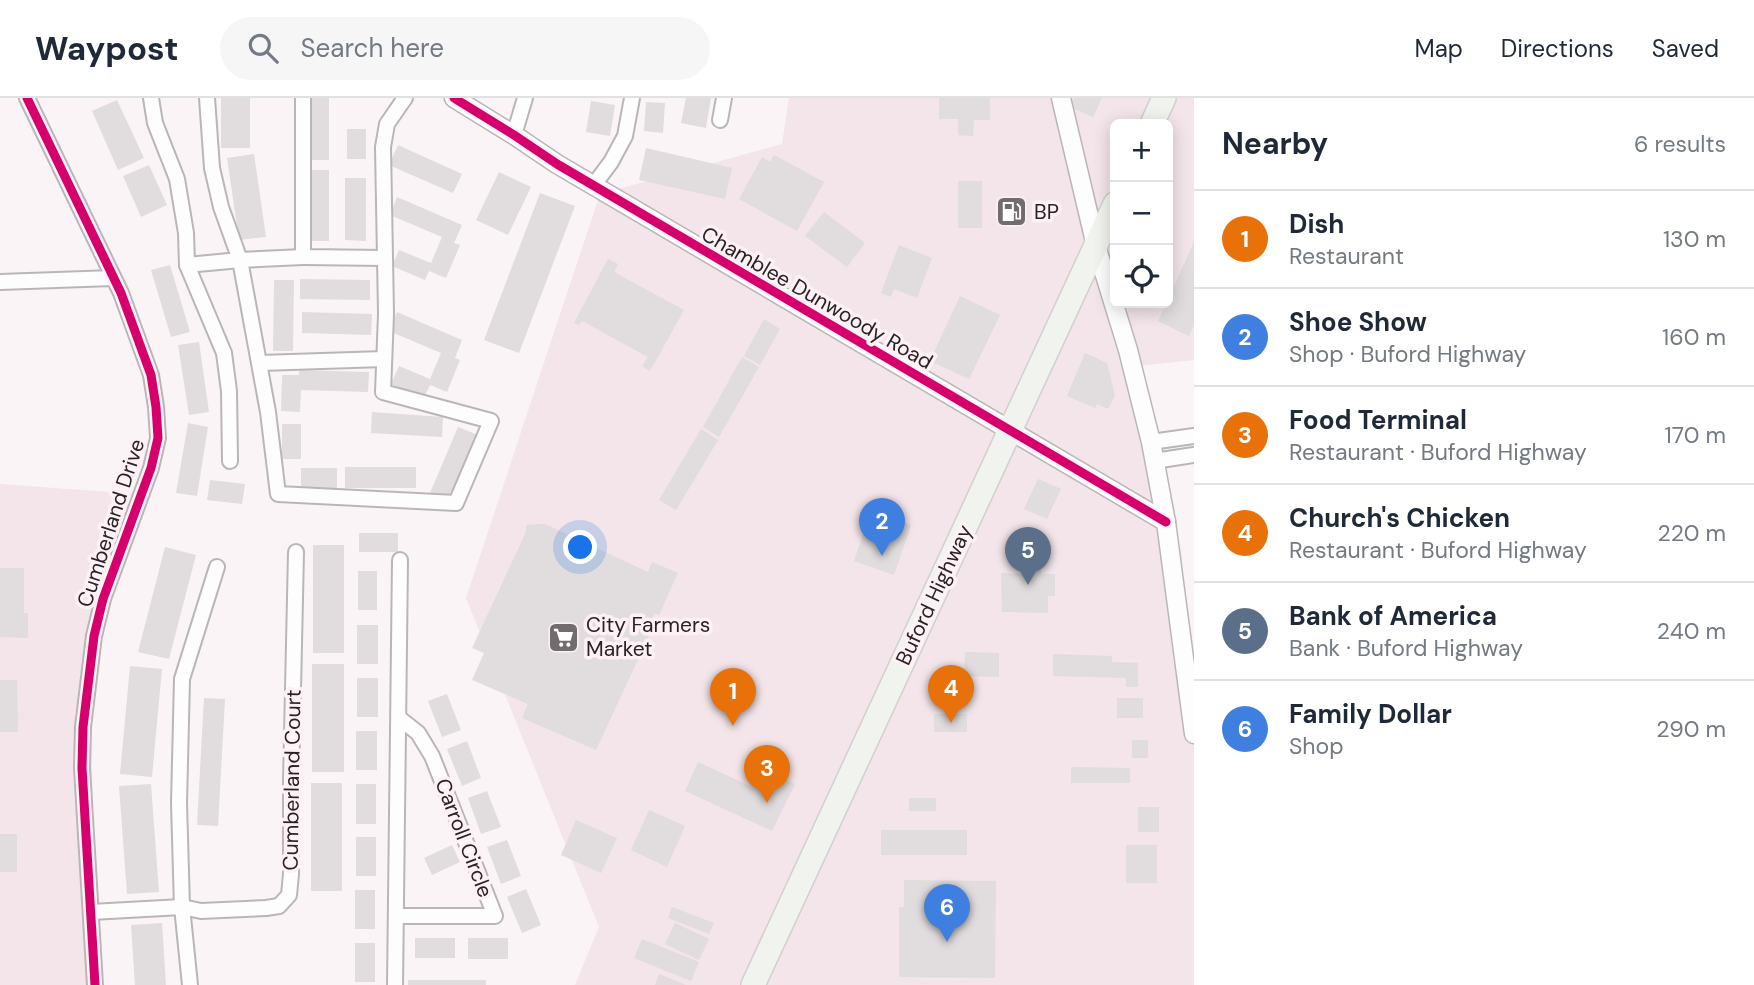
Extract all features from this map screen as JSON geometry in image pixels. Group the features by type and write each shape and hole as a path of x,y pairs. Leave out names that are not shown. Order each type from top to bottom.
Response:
{"main road":[{"path":"1154,119 1164,98"},
{"name":"Buford Highway","path":"753,985 1110,215"}],"street":[{"name":"Cumberland Drive","path":"27,98 121,293 151,375 156,407 158,438 151,468 103,599 94,635 83,727 82,768 95,985"},
{"path":"151,98 155,122 177,179 186,233 187,264 223,353 229,391 230,461"},
{"path":"207,98 212,168 221,207 240,260 268,412 278,494 456,503 491,421 383,393 386,314 383,147 387,124 405,98"},
{"path":"303,98 303,257"},
{"name":"Chamblee Dunwoody Road","path":"454,98 556,164 1166,522"},
{"path":"514,135 525,98"},
{"path":"593,186 611,162 625,136 632,98"},
{"path":"720,120 723,98"},
{"path":"1061,98 1096,246 1128,350 1151,442 1166,522 1194,734"},
{"path":"187,264 303,257 385,258"},
{"path":"0,282 113,278"},
{"path":"260,363 384,359"},
{"path":"1151,442 1194,436"},
{"path":"1154,461 1194,455"},
{"name":"Cumberland Court","path":"91,912 182,907 201,911 266,908 279,906 289,895 296,552"},
{"path":"395,985 400,561"},
{"path":"190,985 182,907 179,803 182,679 217,567"},
{"name":"Carroll Circle","path":"396,916 495,916 432,756 418,733 399,718"}],"shaded area":[{"path":"789,98 1194,98 1194,360 1130,367 1166,522 1194,736 1194,985 575,985 599,927 466,598 600,194 782,144"},
{"path":"0,484 137,494 89,669 98,985 0,985"}],"building":[{"path":"221,98 250,98 250,148 221,148"},
{"path":"308,98 329,98 329,160 308,160"},
{"path":"686,98 711,98 706,128 681,123"},
{"path":"939,98 990,98 990,120 974,120 973,136 958,135 958,119 939,119"},
{"path":"1074,98 1102,98 1093,117 1070,107"},
{"path":"117,100 144,158 118,170 92,111"},
{"path":"591,101 615,105 610,136 586,132"},
{"path":"646,102 665,103 663,133 644,131"},
{"path":"347,129 366,129 366,159 347,159"},
{"path":"398,145 462,174 453,193 389,165"},
{"path":"646,148 732,168 725,199 639,180"},
{"path":"254,154 266,237 239,240 227,158"},
{"path":"774,155 824,182 797,231 739,199 762,157 770,162"},
{"path":"149,165 167,205 141,217 123,176"},
{"path":"308,170 329,170 329,241 308,241"},
{"path":"499,172 531,187 508,235 476,220"},
{"path":"345,178 366,178 366,241 345,240"},
{"path":"958,181 982,181 982,228 958,228"},
{"path":"540,193 575,206 519,353 484,340"},
{"path":"397,197 462,225 454,243 460,245 446,278 429,271 425,280 392,266 399,250 431,263 442,237 390,215"},
{"path":"824,212 865,243 847,267 805,236"},
{"path":"1194,242 1194,325 1189,336 1158,321 1164,308 1173,308 1173,288"},
{"path":"899,245 932,258 917,298 894,289 891,297 881,293"},
{"path":"608,259 618,264 614,272 684,310 650,371 642,366 648,357 582,321 579,325 574,323"},
{"path":"170,265 190,332 171,337 151,270"},
{"path":"300,279 370,280 370,300 300,299"},
{"path":"274,280 294,280 293,351 273,351"},
{"path":"960,296 1000,315 969,379 930,361"},
{"path":"302,312 372,314 371,335 302,333"},
{"path":"397,312 462,340 455,358 460,360 447,392 430,385 424,397 391,384 399,366 430,379 441,353 389,331"},
{"path":"764,319 780,329 760,365 744,356"},
{"path":"199,342 209,412 189,415 178,345"},
{"path":"1085,353 1107,363 1115,396 1108,409 1097,404 1095,408 1067,396"},
{"path":"742,357 759,367 719,437 703,427"},
{"path":"299,370 369,372 368,392 301,390 300,412 281,411 282,375 299,375"},
{"path":"372,412 443,417 442,437 371,433"},
{"path":"188,423 208,427 197,496 176,493"},
{"path":"282,424 301,424 301,459 282,459"},
{"path":"458,427 478,435 450,501 430,493"},
{"path":"701,429 718,440 676,510 659,500"},
{"path":"345,467 416,467 416,488 345,488"},
{"path":"301,468 337,468 337,488 301,488"},
{"path":"1038,479 1061,489 1047,519 1024,509"},
{"path":"210,480 245,484 242,504 207,500"},
{"path":"871,511 911,525 894,575 854,561"},
{"name":"City Farmers Market","path":"545,524 648,572 652,562 678,573 659,615 655,613 649,625 653,627 596,750 522,718 528,704 472,680 484,653 472,648 526,532 526,525"},
{"path":"359,533 398,533 398,552 359,552"},
{"path":"1025,541 1041,542 1041,574 1055,574 1055,596 1048,596 1048,613 1002,612 1001,573 1024,574"},
{"path":"313,545 344,545 344,653 313,653"},
{"path":"165,547 196,555 169,659 138,652"},
{"path":"0,568 24,568 24,613 28,613 28,638 0,637"},
{"path":"358,571 377,571 377,610 358,610"},
{"path":"357,625 378,625 378,664 357,664"},
{"path":"965,652 999,653 999,677 964,676"},
{"path":"1053,654 1112,656 1112,662 1138,663 1138,687 1126,687 1126,678 1053,676"},
{"path":"312,664 344,664 344,772 312,772"},
{"path":"130,666 162,669 152,777 120,774"},
{"path":"357,678 378,678 378,717 357,717"},
{"path":"0,680 17,680 18,732 0,732"},
{"path":"447,694 461,730 442,737 428,701"},
{"path":"204,698 225,699 218,826 197,825"},
{"path":"1117,698 1143,698 1143,718 1117,718"},
{"path":"934,714 967,714 967,732 934,732"},
{"path":"356,731 377,731 377,770 356,770"},
{"path":"1132,740 1148,740 1148,758 1132,758"},
{"path":"467,741 481,778 462,786 447,749"},
{"path":"698,762 752,787 761,768 795,784 772,831 685,791"},
{"path":"1071,767 1130,768 1130,783 1071,783"},
{"path":"311,783 342,783 342,891 311,891"},
{"path":"151,784 159,892 127,894 119,786"},
{"path":"356,784 376,784 376,824 356,824"},
{"path":"487,791 501,827 481,834 468,798"},
{"path":"909,798 936,798 936,811 909,811"},
{"path":"1138,807 1159,807 1159,832 1138,832"},
{"path":"649,810 685,826 667,867 631,850"},
{"path":"576,820 617,838 601,873 561,855"},
{"path":"881,830 967,830 967,855 881,855"},
{"path":"0,834 17,834 17,872 0,872"},
{"path":"356,837 376,837 376,876 356,876"},
{"path":"507,840 521,876 501,884 487,847"},
{"path":"452,845 460,862 432,875 424,858"},
{"path":"1126,845 1157,845 1157,883 1126,883"},
{"path":"904,880 996,881 995,978 899,977 899,907 904,907"},
{"path":"526,889 541,925 522,933 507,897"},
{"path":"355,890 375,890 375,929 355,929"},
{"path":"672,907 714,923 709,934 668,918"},
{"path":"162,923 166,985 135,985 131,925"},
{"path":"675,923 709,939 699,960 665,944"},
{"path":"415,938 455,938 455,958 415,958"},
{"path":"468,938 508,938 508,959 468,959"},
{"path":"642,939 699,962 691,981 634,958"},
{"path":"355,943 375,943 375,982 355,982"},
{"path":"659,974 686,985 655,985"},
{"path":"408,980 486,980 486,985 408,985"}],"cycle path":[{"path":"27,98 121,293 151,375 156,407 158,438 151,468 103,599 94,636 83,727 82,768 95,985"},
{"path":"454,98 557,164 1166,522"}],"place":[{"name":"BP","path":"1011,212"},
{"name":"Shoe Show","path":"882,556"},
{"name":"Bank of America","path":"1028,585"},
{"name":"City Farmers Market","path":"563,637"},
{"name":"Church's Chicken","path":"951,723"},
{"name":"Dish","path":"733,726"},
{"name":"Food Terminal","path":"767,803"},
{"name":"Family Dollar","path":"947,942"}]}
